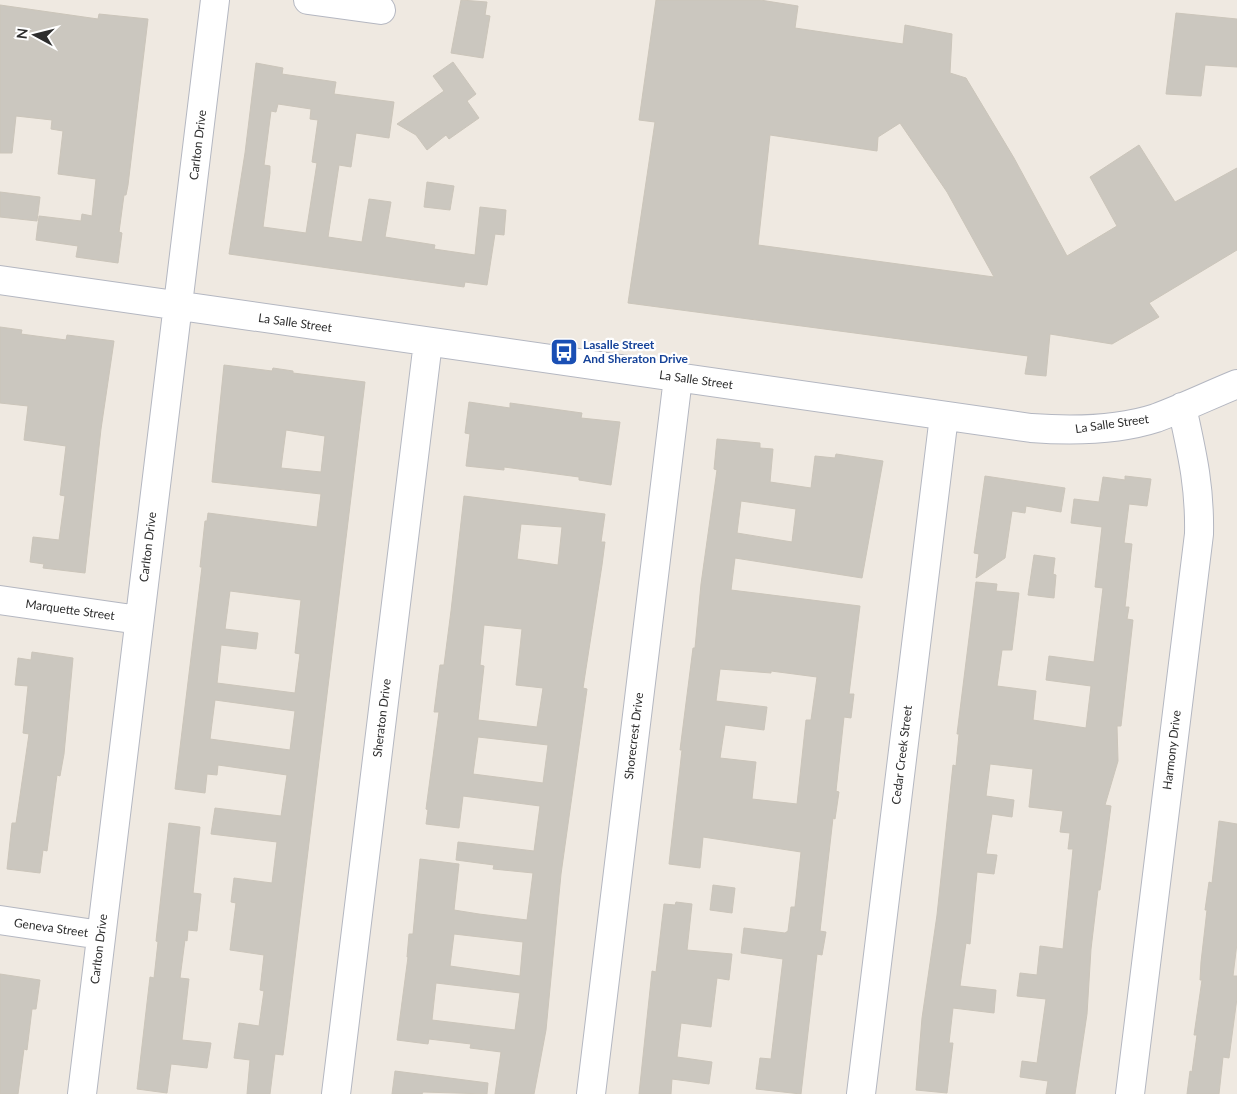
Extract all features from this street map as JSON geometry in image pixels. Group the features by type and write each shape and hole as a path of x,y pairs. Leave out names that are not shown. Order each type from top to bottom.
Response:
{"street":[{"name":"Carlton Drive","path":"82,1094 215,0"},
{"path":"308,0 381,10"},
{"name":"La Salle Street","path":"0,280 1031,428 1068,430 1126,424 1155,418 1237,384"},
{"name":"Sheraton Drive","path":"336,1094 428,342"},
{"name":"Shorecrest Drive","path":"591,1094 678,378"},
{"name":"Harmony Drive","path":"1130,1094 1199,534 1200,498 1182,407"},
{"name":"Cedar Creek Street","path":"861,1094 944,416"},
{"name":"Marquette Street","path":"0,600 139,620"},
{"name":"Geneva Street","path":"0,920 101,935"}],"building":[{"path":"461,0 487,2 485,15 490,16 483,58 451,53"},
{"path":"656,0 760,0 798,6 795,28 903,44 905,25 952,34 950,73 966,78 1014,158 1067,256 1117,226 1090,177 1139,145 1175,202 1237,168 1237,250 1149,303 1159,317 1112,344 1050,334 1046,376 1025,374 1028,356 628,303 655,122 639,120","holes":["900,123 947,192 994,277 758,245 770,135 877,151 878,137"]},
{"path":"0,5 98,19 99,14 148,19 128,185 126,195 124,195 119,232 122,233 118,263 76,257 78,246 36,240 39,216 81,221 82,214 92,216 96,179 58,174 63,131 51,129 52,120 16,116 12,153 0,153"},
{"path":"1176,13 1237,19 1237,67 1205,65 1201,96 1166,94"},
{"path":"453,62 476,94 467,101 479,118 449,139 446,135 427,150 416,135 397,124 444,91 433,76"},
{"path":"256,63 283,68 282,74 336,82 334,94 394,102 389,138 356,133 351,167 339,165 328,237 362,242 369,199 391,202 385,237 435,245 434,249 475,255 480,207 506,210 504,235 495,234 487,285 465,282 464,287 229,254 245,153","holes":["278,104 311,109 310,119 318,120 312,162 317,163 306,233 263,227 270,173 270,166 264,165 271,111 276,112"]},
{"path":"427,182 454,186 450,210 424,207"},
{"path":"0,192 40,197 37,221 0,217"},
{"path":"0,327 22,330 21,334 66,340 67,335 114,341 101,429 85,573 43,568 44,564 30,562 33,537 59,540 65,496 60,495 66,446 24,440 28,406 0,403"},
{"path":"224,365 272,371 273,368 293,371 293,373 365,382 283,1055 275,1054 270,1094 247,1094 250,1060 234,1058 239,1023 259,1026 264,991 260,990 264,955 230,950 236,903 231,902 234,878 272,883 277,842 211,834 215,808 281,816 287,775 218,765 217,775 207,774 205,793 175,789 202,567 200,567 205,521 207,521 208,513 317,527 321,494 212,482","holes":["286,430 325,436 321,472 281,468","230,591 301,600 295,653 300,654 295,693 217,683 221,645 256,649 258,633 225,629","215,700 295,711 290,750 210,739"]},
{"path":"469,402 510,408 510,403 582,413 581,418 620,422 611,485 579,480 579,477 504,467 504,470 466,466 470,434 465,433"},
{"path":"717,439 760,443 760,448 773,449 770,482 811,488 815,456 835,458 836,454 883,461 862,578 735,558 731,590 860,606 849,694 854,694 851,718 844,717 836,791 839,792 835,819 833,818 820,931 826,932 822,955 817,954 801,1094 756,1089 760,1058 771,1059 783,959 741,953 744,928 785,933 788,931 791,907 795,907 801,852 703,837 700,868 669,864 682,750 680,750 693,648 695,648 701,584 717,470 714,469","holes":["741,501 796,509 792,542 737,533","720,669 771,673 771,671 817,677 811,720 806,720 797,804 752,799 756,762 720,758 725,725 764,730 767,707 716,701"]},
{"path":"985,476 1065,488 1061,512 1026,506 1025,513 1012,511 1005,558 976,578 979,554 974,553"},
{"path":"1125,476 1151,479 1147,506 1129,504 1124,543 1132,544 1125,607 1129,607 1127,619 1133,620 1121,726 1117,726 1118,761 1105,805 1111,806 1100,890 1098,890 1091,949 1087,1014 1075,1094 1046,1094 1048,1081 1020,1077 1022,1061 1037,1063 1046,999 1017,996 1020,973 1037,975 1040,946 1063,949 1073,849 1068,849 1070,833 1060,832 1063,811 1029,807 1033,769 990,764 986,796 1014,800 1012,817 992,814 986,854 997,855 994,874 977,872 970,944 966,943 960,986 996,990 994,1013 953,1008 949,1043 953,1043 947,1093 916,1090 922,1018 937,915 953,765 956,766 959,734 957,734 976,582 997,584 996,591 1019,593 1012,650 1002,650 997,686 1036,691 1033,720 1086,728 1091,686 1046,680 1049,656 1094,662 1103,588 1095,587 1102,527 1071,523 1074,499 1099,502 1103,477 1125,480"},
{"path":"464,496 605,514 601,542 605,542 583,688 587,689 561,874 546,1030 534,1094 495,1094 501,1052 470,1048 471,1044 429,1039 428,1044 397,1040 408,957 409,934 413,934 420,859 459,864 454,910 527,920 533,873 493,869 494,865 456,860 458,842 534,851 540,806 463,796 459,828 426,824 428,810 426,809 439,712 434,712 440,665 444,665","holes":["521,524 562,527 558,565 517,559","484,625 522,629 516,685 543,688 537,727 478,720 484,666 480,665","478,737 548,745 543,783 473,774","454,934 523,942 520,976 450,966","436,983 520,993 515,1030 432,1020"]},
{"path":"1034,555 1055,558 1053,574 1056,575 1054,598 1028,595"},
{"path":"32,652 73,658 64,754 60,776 57,775 47,851 43,850 40,873 7,869 12,823 16,823 29,734 23,733 28,686 15,685 18,658 31,660"},
{"path":"1219,821 1237,824 1237,943 1233,976 1237,976 1237,998 1229,1058 1223,1057 1219,1094 1187,1094 1197,1035 1194,1035 1202,980 1200,980 1201,962 1207,910 1205,910 1209,882 1212,883"},
{"path":"169,823 200,827 193,893 201,894 197,931 188,930 180,978 189,979 182,1040 211,1043 207,1068 171,1064 167,1093 137,1089 150,977 154,978 158,942 156,941"},
{"path":"713,885 735,888 732,913 710,910"},
{"path":"676,902 692,904 687,950 732,954 729,980 717,978 711,1027 681,1023 677,1057 712,1062 709,1084 672,1079 671,1094 639,1094 652,971 656,972 664,904 675,905"},
{"path":"0,974 40,980 36,1009 32,1009 27,1050 24,1049 18,1094 0,1094"},
{"path":"395,1071 488,1083 487,1094 423,1092 422,1094 392,1094"}],"place":[{"name":"Lasalle Street And Sheraton Drive","path":"564,352"}]}
